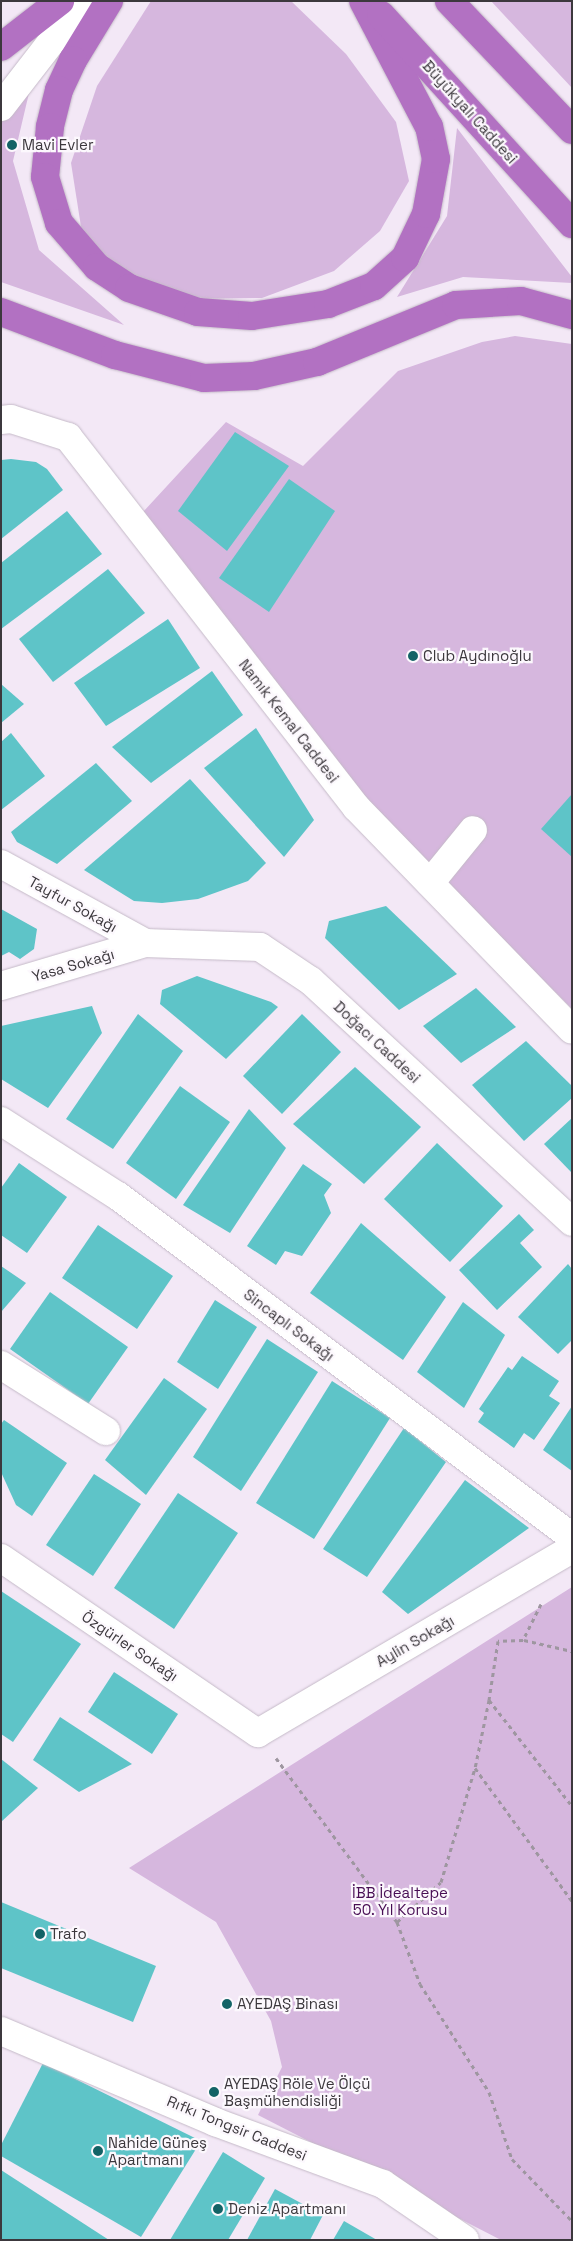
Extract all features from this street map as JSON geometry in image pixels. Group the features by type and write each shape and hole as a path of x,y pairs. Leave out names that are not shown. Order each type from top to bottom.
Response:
{"highway":[{"path":"1,47 60,1"},
{"path":"109,1 59,90 50,127 46,177 59,223 97,267 129,288 198,312 252,316 328,304 374,286 405,258 426,214 436,159 429,127 363,1"},
{"name":"Büyükyalı Caddesi","path":"368,1 572,224"},
{"path":"449,1 572,130"},
{"path":"1,312 115,355 204,378 254,376 317,362 456,305 520,301 572,315"}],"street":[{"path":"1,107 83,1"},
{"name":"Namık Kemal Caddesi","path":"6,419 68,437 356,807 572,1030"},
{"path":"430,883 473,830"},
{"name":"Tayfur Sokağı","path":"1,864 145,943"},
{"name":"Yasa Sokağı","path":"1,986 145,943"},
{"name":"Doğacı Caddesi","path":"145,943 260,947 311,980 572,1222"},
{"name":"Sincaplı Sokağı","path":"1,1121 118,1196 572,1537"},
{"path":"1,1365 106,1431"},
{"name":"Aylin Sokağı","path":"258,1733 572,1549"},
{"name":"Özgürler Sokağı","path":"1,1558 258,1733"},
{"name":"Rıfkı Tongsir Caddesi","path":"5,2041 383,2184 465,2240"}],"path":[{"path":"523,1640 545,1595"},
{"path":"397,1922 441,1882 475,1768 489,1700 498,1641 523,1640 572,1651"},
{"path":"489,1700 572,1806"},
{"path":"258,1733 397,1922 420,1984 489,2092 512,2159 572,2221"},
{"path":"475,1768 572,1901"}],"green space":[{"path":"151,1 291,1 346,54 396,122 409,181 380,231 334,271 262,298 183,299 126,279 82,233 71,163 97,86"},
{"path":"491,1 572,1 572,88"},
{"path":"37,59 13,161 39,250 124,325 1,282 1,107"},
{"path":"457,128 572,277 572,283 463,277 397,297 447,216"},
{"name":"Club Aydınoğlu","path":"515,336 572,344 572,1009 364,799 143,512 226,422 303,466 398,371 482,342"},
{"name":"İBB İdealtepe 50. Yıl Korusu","path":"572,1587 572,2240 501,2240 258,2115 282,2067 271,2021 216,1922 129,1868"}],"building":[{"path":"235,432 289,466 227,551 178,511"},
{"path":"11,459 36,462 47,469 63,490 1,539 1,460"},
{"path":"289,479 335,511 269,612 219,578"},
{"path":"67,511 102,554 1,629 1,563"},
{"path":"108,569 145,613 53,682 19,639"},
{"path":"168,619 200,668 106,726 74,683"},
{"path":"212,671 243,715 151,783 112,747"},
{"path":"1,684 24,704 1,723"},
{"path":"256,728 314,820 284,857 204,768"},
{"path":"11,733 45,776 1,810 1,742"},
{"path":"96,763 132,801 57,864 17,842 11,832"},
{"path":"190,779 266,863 248,881 198,899 162,903 134,901 84,870"},
{"path":"572,794 572,857 541,829"},
{"path":"386,906 457,974 399,1010 325,938 329,921"},
{"path":"1,909 37,929 34,949 20,959 9,952 1,956"},
{"path":"197,976 271,1002 278,1007 226,1059 160,1004 162,990"},
{"path":"476,988 516,1027 461,1063 423,1026"},
{"path":"92,1006 102,1033 48,1108 1,1079 1,1026"},
{"path":"138,1014 183,1051 113,1149 66,1119"},
{"path":"302,1014 341,1052 282,1114 243,1076"},
{"path":"526,1041 572,1086 572,1098 524,1141 472,1085"},
{"path":"355,1067 421,1127 364,1184 293,1124"},
{"path":"180,1086 230,1122 176,1199 126,1163"},
{"path":"249,1109 286,1148 230,1233 183,1205"},
{"path":"572,1118 572,1173 544,1144"},
{"path":"437,1143 503,1206 450,1262 384,1199"},
{"path":"19,1163 67,1197 27,1253 1,1235 1,1188"},
{"path":"303,1164 332,1184 324,1195 331,1213 302,1256 285,1251 276,1265 247,1246"},
{"path":"519,1214 534,1230 520,1243 542,1267 497,1310 459,1270"},
{"path":"361,1223 446,1297 403,1360 310,1293"},
{"path":"98,1225 173,1276 137,1329 62,1278"},
{"path":"568,1264 572,1269 572,1340 558,1354 518,1317"},
{"path":"1,1266 26,1283 1,1312"},
{"path":"50,1292 128,1347 88,1404 10,1349"},
{"path":"215,1300 257,1327 218,1389 177,1362"},
{"path":"463,1302 505,1335 464,1408 417,1372"},
{"path":"267,1339 318,1372 241,1491 193,1457"},
{"path":"522,1356 559,1381 549,1396 560,1403 534,1440 524,1433 514,1448 478,1422 484,1413 479,1409 508,1367 512,1370"},
{"path":"164,1378 207,1409 146,1495 105,1460"},
{"path":"332,1381 390,1418 314,1539 256,1503"},
{"path":"572,1406 572,1471 543,1450"},
{"path":"4,1420 67,1463 32,1516 16,1505 1,1472 1,1424"},
{"path":"404,1428 446,1462 367,1577 323,1549"},
{"path":"94,1474 141,1504 93,1576 46,1545"},
{"path":"465,1480 529,1528 408,1614 382,1592"},
{"path":"178,1493 238,1533 174,1629 114,1588"},
{"path":"1,1591 81,1644 13,1742 1,1734"},
{"path":"114,1672 178,1714 152,1754 88,1712"},
{"path":"60,1717 132,1764 79,1792 33,1760"},
{"path":"1,1759 38,1788 1,1822"},
{"name":"Trafo","path":"1,1902 156,1966 133,2022 1,1968"},
{"name":"Nahide Güneş Apartmanı","path":"43,2063 201,2141 141,2237 1,2156 1,2145"},
{"name":"Deniz Apartmanı","path":"223,2152 265,2178 228,2240 170,2240"},
{"path":"1,2170 109,2240 1,2240"},
{"path":"275,2189 323,2215 310,2240 247,2240"},
{"path":"344,2221 377,2240 333,2240"}],"place":[{"name":"Mavi Evler","path":"12,145"},
{"name":"Club Aydınoğlu","path":"413,656"},
{"name":"Trafo","path":"40,1934"},
{"name":"AYEDAŞ Binası","path":"227,2004"},
{"name":"AYEDAŞ Röle Ve Ölçü Başmühendisliği","path":"214,2092"},
{"name":"Nahide Güneş Apartmanı","path":"98,2151"},
{"name":"Deniz Apartmanı","path":"218,2209"}]}
